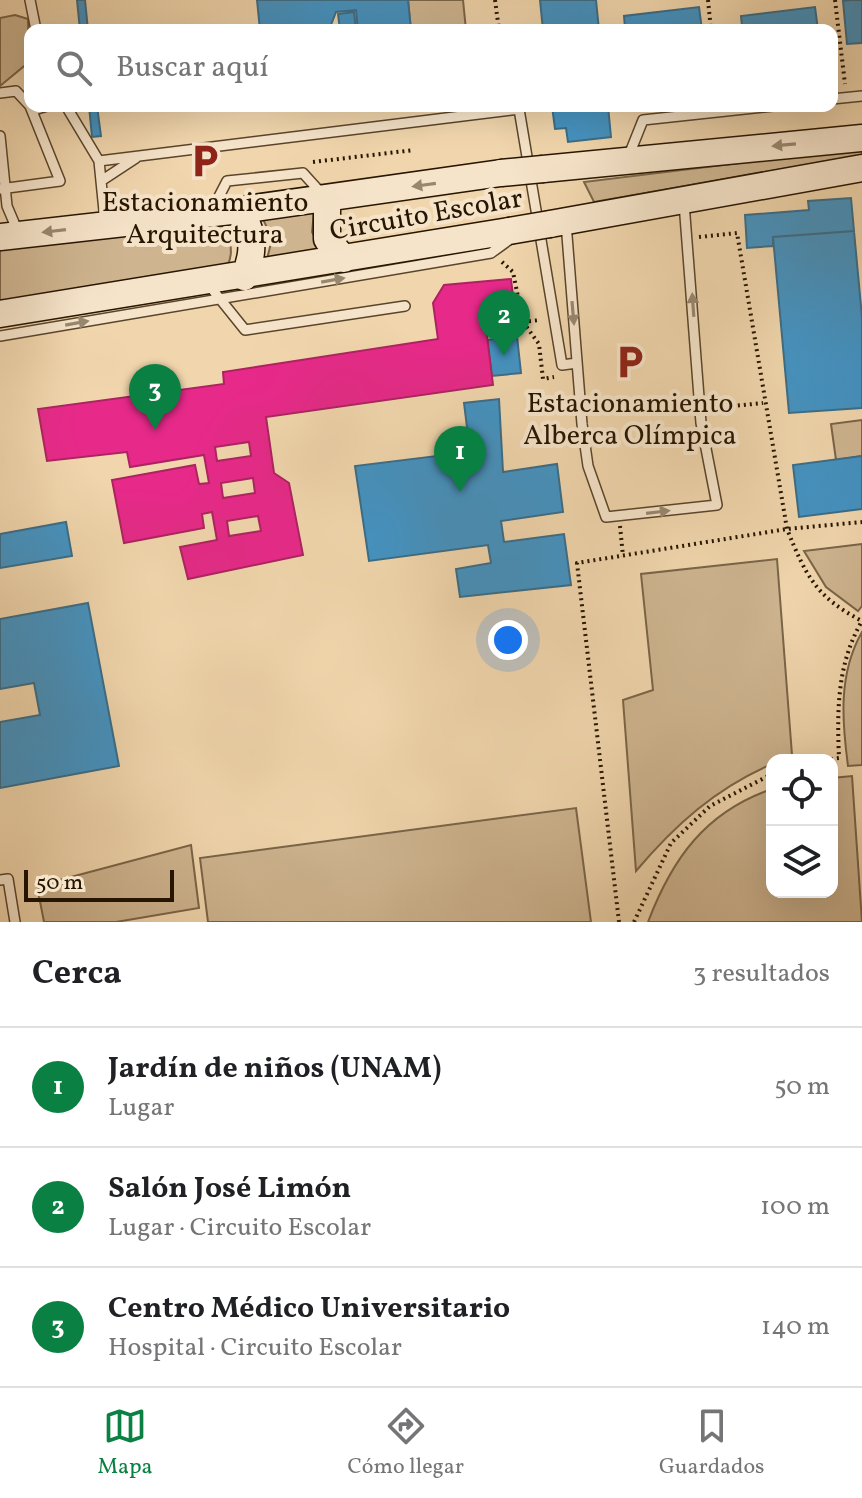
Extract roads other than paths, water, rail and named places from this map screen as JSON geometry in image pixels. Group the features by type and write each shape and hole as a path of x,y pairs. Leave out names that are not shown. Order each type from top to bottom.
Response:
{"street":[{"name":"Circuito Escolar","path":"10,236 327,199 501,173 862,138"},
{"name":"Circuito Escolar","path":"0,314 214,291 244,277 684,205 862,168"},
{"path":"327,199 327,239 344,259"},
{"path":"240,210 250,225 253,251 244,277"}],"lane":[{"path":"30,0 35,24"},
{"path":"0,93 16,91 24,99"},
{"path":"838,99 862,96"},
{"path":"2,188 60,181 34,112"},
{"path":"70,112 99,161 106,224"},
{"path":"99,161 495,112"},
{"path":"520,112 562,365 578,368"},
{"path":"627,160 643,120 717,112"},
{"path":"0,136 2,188 10,236"},
{"path":"101,181 139,156"},
{"path":"210,213 227,181 303,173 327,199"},
{"path":"558,227 588,466 606,517 717,505 700,409 684,205 862,179"},
{"path":"0,336 214,291 491,253 510,235"},
{"path":"214,291 245,330 405,306"},
{"path":"0,880 8,879 15,922"}],"place":[{"name":"Estacionamiento Arquitectura","path":"205,161"},
{"name":"Salón José Limón","path":"504,356"},
{"name":"Estacionamiento Alberca Olímpica","path":"630,362"},
{"name":"Centro Médico Universitario","path":"155,430"},
{"name":"Jardín de niños (UNAM)","path":"460,492"}]}
